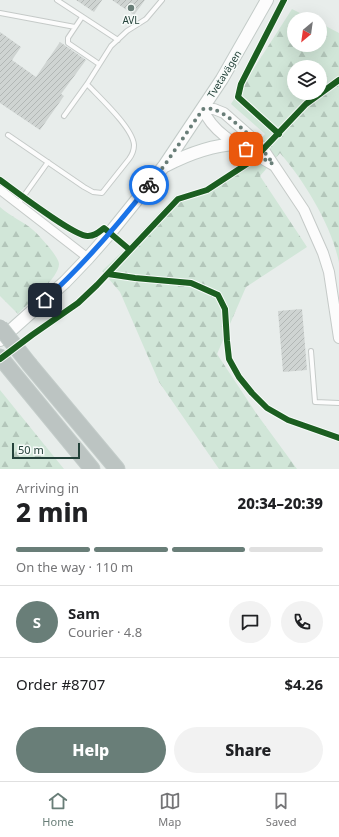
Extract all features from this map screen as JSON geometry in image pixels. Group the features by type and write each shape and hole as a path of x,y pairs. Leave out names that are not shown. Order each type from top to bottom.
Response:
{"highway":[{"path":"0,327 117,469"},
{"path":"0,357 92,469"}],"main road":[{"name":"Tvetavägen","path":"0,340 65,282 88,258 164,166 203,109 244,42 267,0"},
{"path":"164,166 207,148 237,144"}],"street":[{"path":"273,164 237,144 213,127 203,109 214,109 224,114 257,142 292,190 304,210 323,253 332,288 339,338"},
{"path":"0,190 88,258"}],"lane":[{"path":"56,0 118,40"},
{"path":"64,116 111,46 127,31 146,19 162,0"},
{"path":"0,13 75,27"},
{"path":"82,17 68,38 68,43 99,64"},
{"path":"8,135 84,187 93,192 102,192 132,154 134,145 129,129 86,84"},
{"path":"18,204 48,162"},
{"path":"311,350 315,402 339,403"}],"green space":[{"path":"292,9 298,12 290,12"},
{"path":"287,17 287,52 327,52 327,27 339,33 339,263 330,234 316,205 299,177 280,153 260,176 307,247 246,287 217,354 256,413 297,469 219,469 159,382 120,292 102,271 175,196 204,188 233,170 265,134 231,104"},
{"path":"0,207 36,233 52,251 59,264 58,270 49,283 18,314 0,296"},
{"path":"0,390 64,469 0,469"}],"building":[{"name":"AVL","path":"76,0 102,0 94,12"},
{"name":"AVL","path":"112,0 145,0 134,15"},
{"path":"0,32 21,47 12,60 36,77 60,42 86,60 61,94 64,96 40,130 0,103"},
{"path":"302,309 307,370 283,372 278,311"}],"cycle path":[{"path":"279,134 238,97 241,84 284,0"},
{"path":"0,359 78,303 97,285 178,199 207,190 253,160 306,104 339,80"},
{"path":"0,180 44,212 71,229 81,234 90,236 95,235 104,228 130,250"},
{"path":"108,274 191,283 218,295 225,309 229,359 239,377 252,393 267,408 288,420 339,438"}],"way so far":[{"path":"149,185 164,166 203,109 214,109 224,114 257,142 273,164 246,149"}],"place":[{"name":"AVL","path":"131,8"}],"route":[{"path":"45,300 88,258 149,185"}]}
